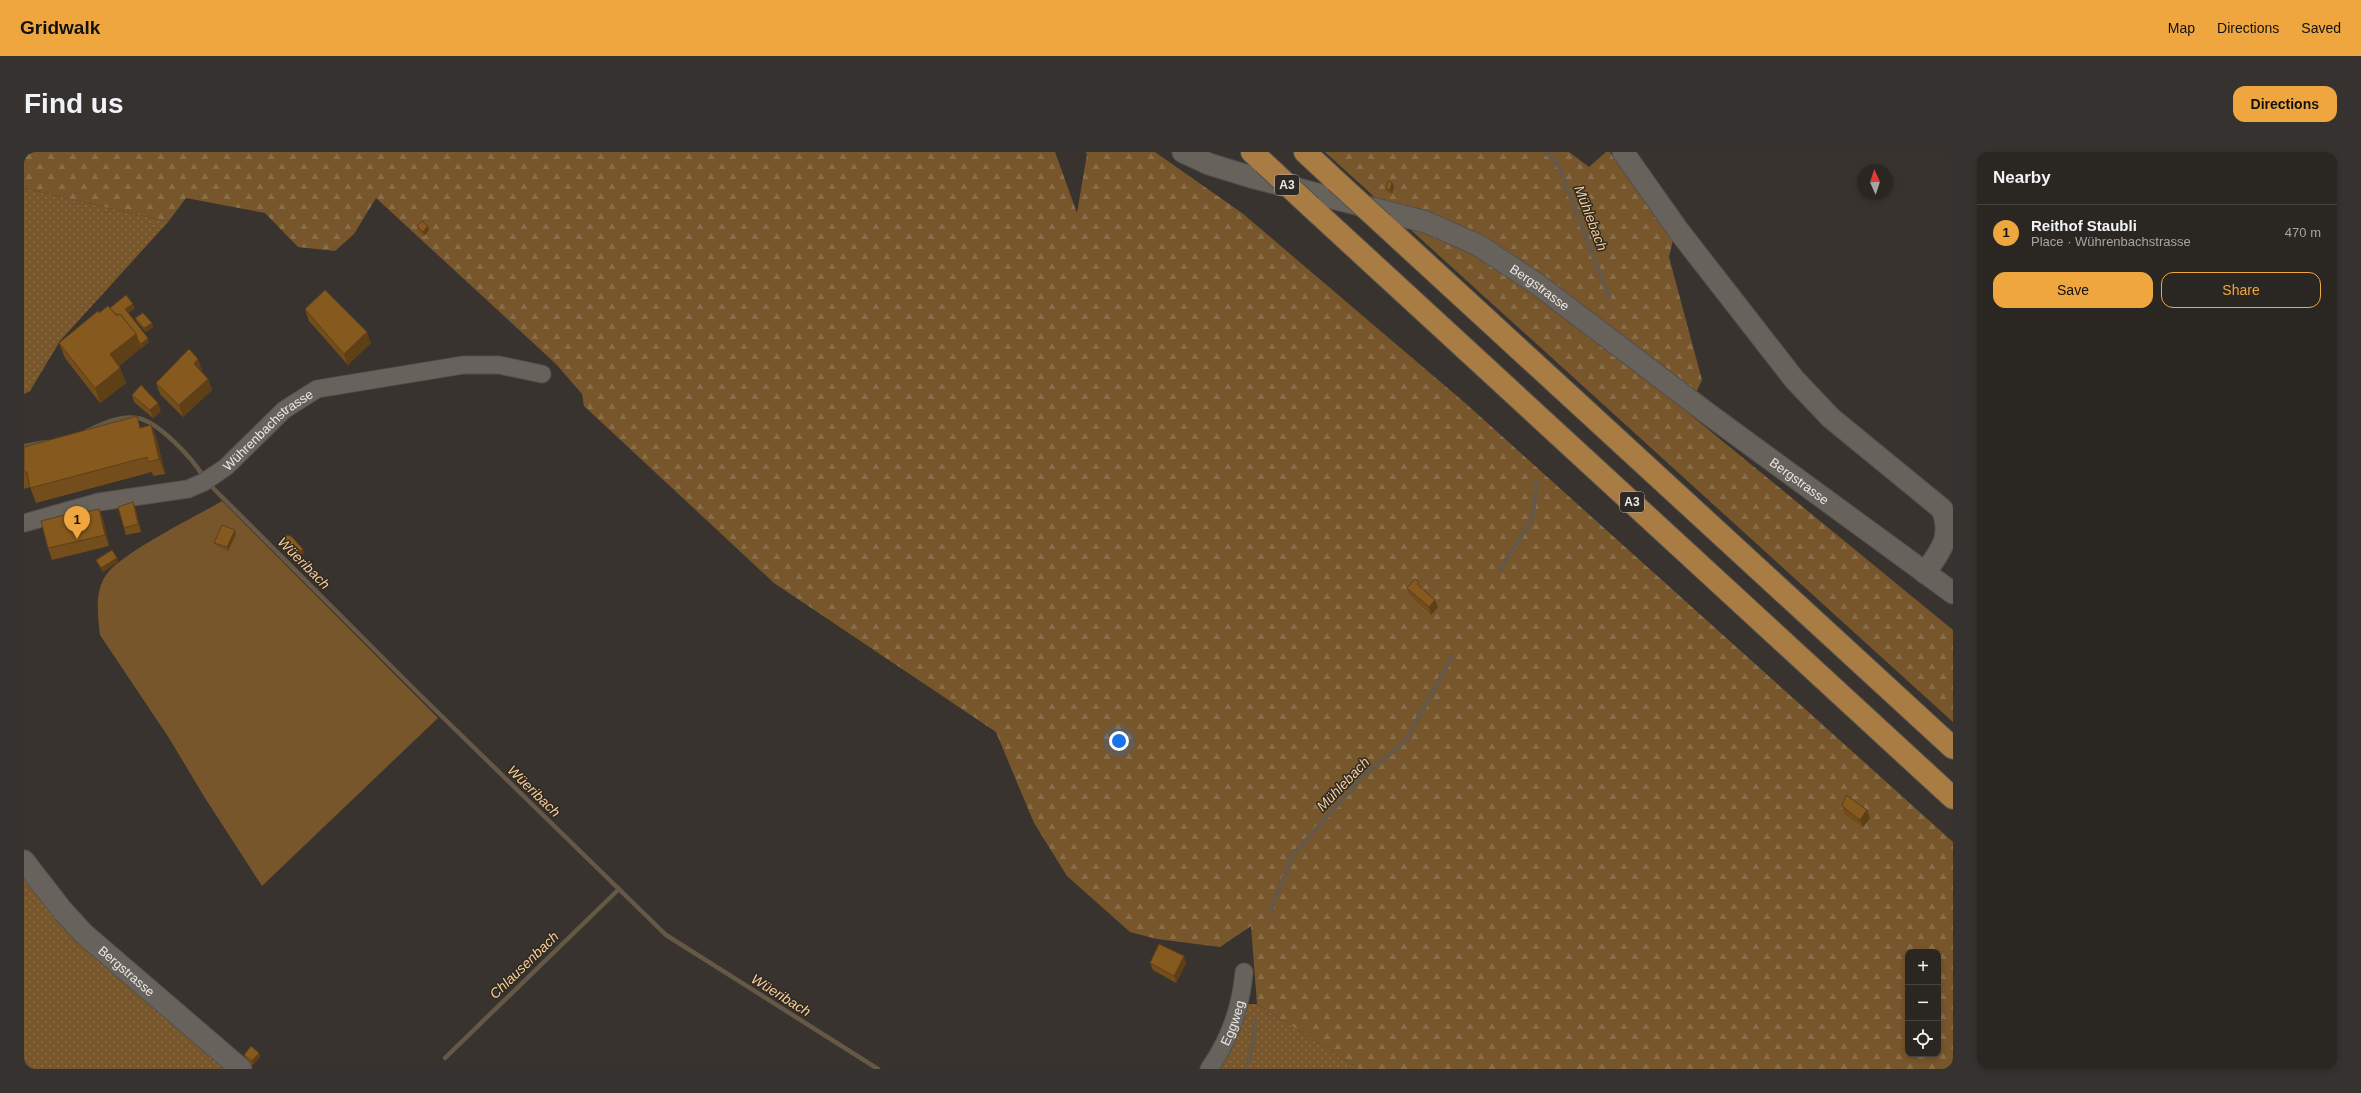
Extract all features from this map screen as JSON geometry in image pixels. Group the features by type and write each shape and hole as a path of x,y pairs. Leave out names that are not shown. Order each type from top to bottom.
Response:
{"highway":[{"path":"1305,152 1953,748"},
{"name":"A3","path":"1258,158 1953,798"}],"street":[{"name":"Bergstrasse","path":"1183,152 1209,164 1251,177 1420,220 1478,245 1537,284 1706,413 1953,593"},
{"path":"1623,152 1678,230 1794,379 1831,418 1942,509 1947,518 1949,533 1945,544 1925,572"},
{"name":"Wührenbachstrasse","path":"24,523 99,502 188,489 204,482 226,467 284,410 302,397 323,387 463,365 499,365 542,374"},
{"name":"Bergstrasse","path":"24,861 62,910 84,934 241,1069"},
{"name":"Eggweg","path":"1209,1069 1230,1035 1242,994 1244,972"}],"green space":[{"path":"24,152 1055,152 1077,213 1087,154 1085,152 1155,152 1242,213 1464,402 1953,842 1953,1069 1359,1069 1257,1004 1251,926 1220,947 1157,939 1130,932 1067,876 1034,823 996,732 774,583 584,406 582,394 556,364 376,198 354,234 335,251 298,247 265,213 186,198 168,222 24,188"},
{"path":"1325,152 1569,152 1589,167 1606,152 1610,152 1673,240 1669,257 1702,380 1687,412 1953,630 1953,722"},
{"path":"24,188 168,222 60,341 30,391 24,394"},
{"path":"222,501 438,718 262,886 205,798 169,738 100,635 98,620 98,597 102,582 114,566 142,546"},
{"path":"24,870 229,1069 24,1069"},
{"path":"1248,1004 1257,1004 1359,1069 1217,1069 1229,1055"}],"building":[{"path":"1388,181 1392,183 1390,190 1386,189"},
{"path":"422,221 428,226 423,232 417,226"},
{"path":"325,290 367,332 344,354 305,309"},
{"path":"126,295 133,304 125,309 148,338 141,344 136,334 120,314 115,314 110,308"},
{"path":"108,306 117,316 120,314 136,334 110,354 120,368 95,388 59,343 98,311 99,313"},
{"path":"143,313 152,323 144,328 135,318"},
{"path":"189,349 198,359 194,364 208,379 179,405 156,383"},
{"path":"141,385 158,403 150,410 132,395"},
{"path":"137,416 140,428 151,425 159,459 148,462 147,457 30,488 27,472 24,472 24,447"},
{"path":"133,502 138,524 124,528 118,507"},
{"path":"99,509 105,535 48,548 41,521 84,510 85,512"},
{"path":"222,525 235,530 227,547 214,543"},
{"path":"287,535 291,536 303,549 294,556 281,541"},
{"path":"112,550 117,558 101,568 96,560"},
{"path":"1415,579 1419,582 1417,584 1435,600 1429,607 1407,588"},
{"path":"1846,795 1867,810 1860,820 1842,806"},
{"path":"1159,944 1184,956 1174,976 1150,963"},
{"path":"251,1046 259,1053 252,1061 244,1055"}],"waterway":[{"name":"Mühlebach","path":"1545,152 1557,162 1609,297"},
{"name":"Wüeribach","path":"87,431 118,419 131,417 145,421 155,426 174,441 198,468 203,476"},
{"name":"Wüeribach","path":"24,446 47,442"},
{"name":"Mühlebach","path":"1499,571 1532,519 1537,481"},
{"name":"Wüeribach","path":"210,485 419,694 666,935 878,1069"},
{"name":"Mühlebach","path":"1270,912 1293,855 1362,777 1406,740 1452,657"},
{"name":"Chlausenbach","path":"445,1058 619,889"},
{"name":"Mühlebach","path":"1246,1069 1252,1048 1256,1021"}],"place":[{"name":"Reithof Staubli","path":"77,539"}]}
